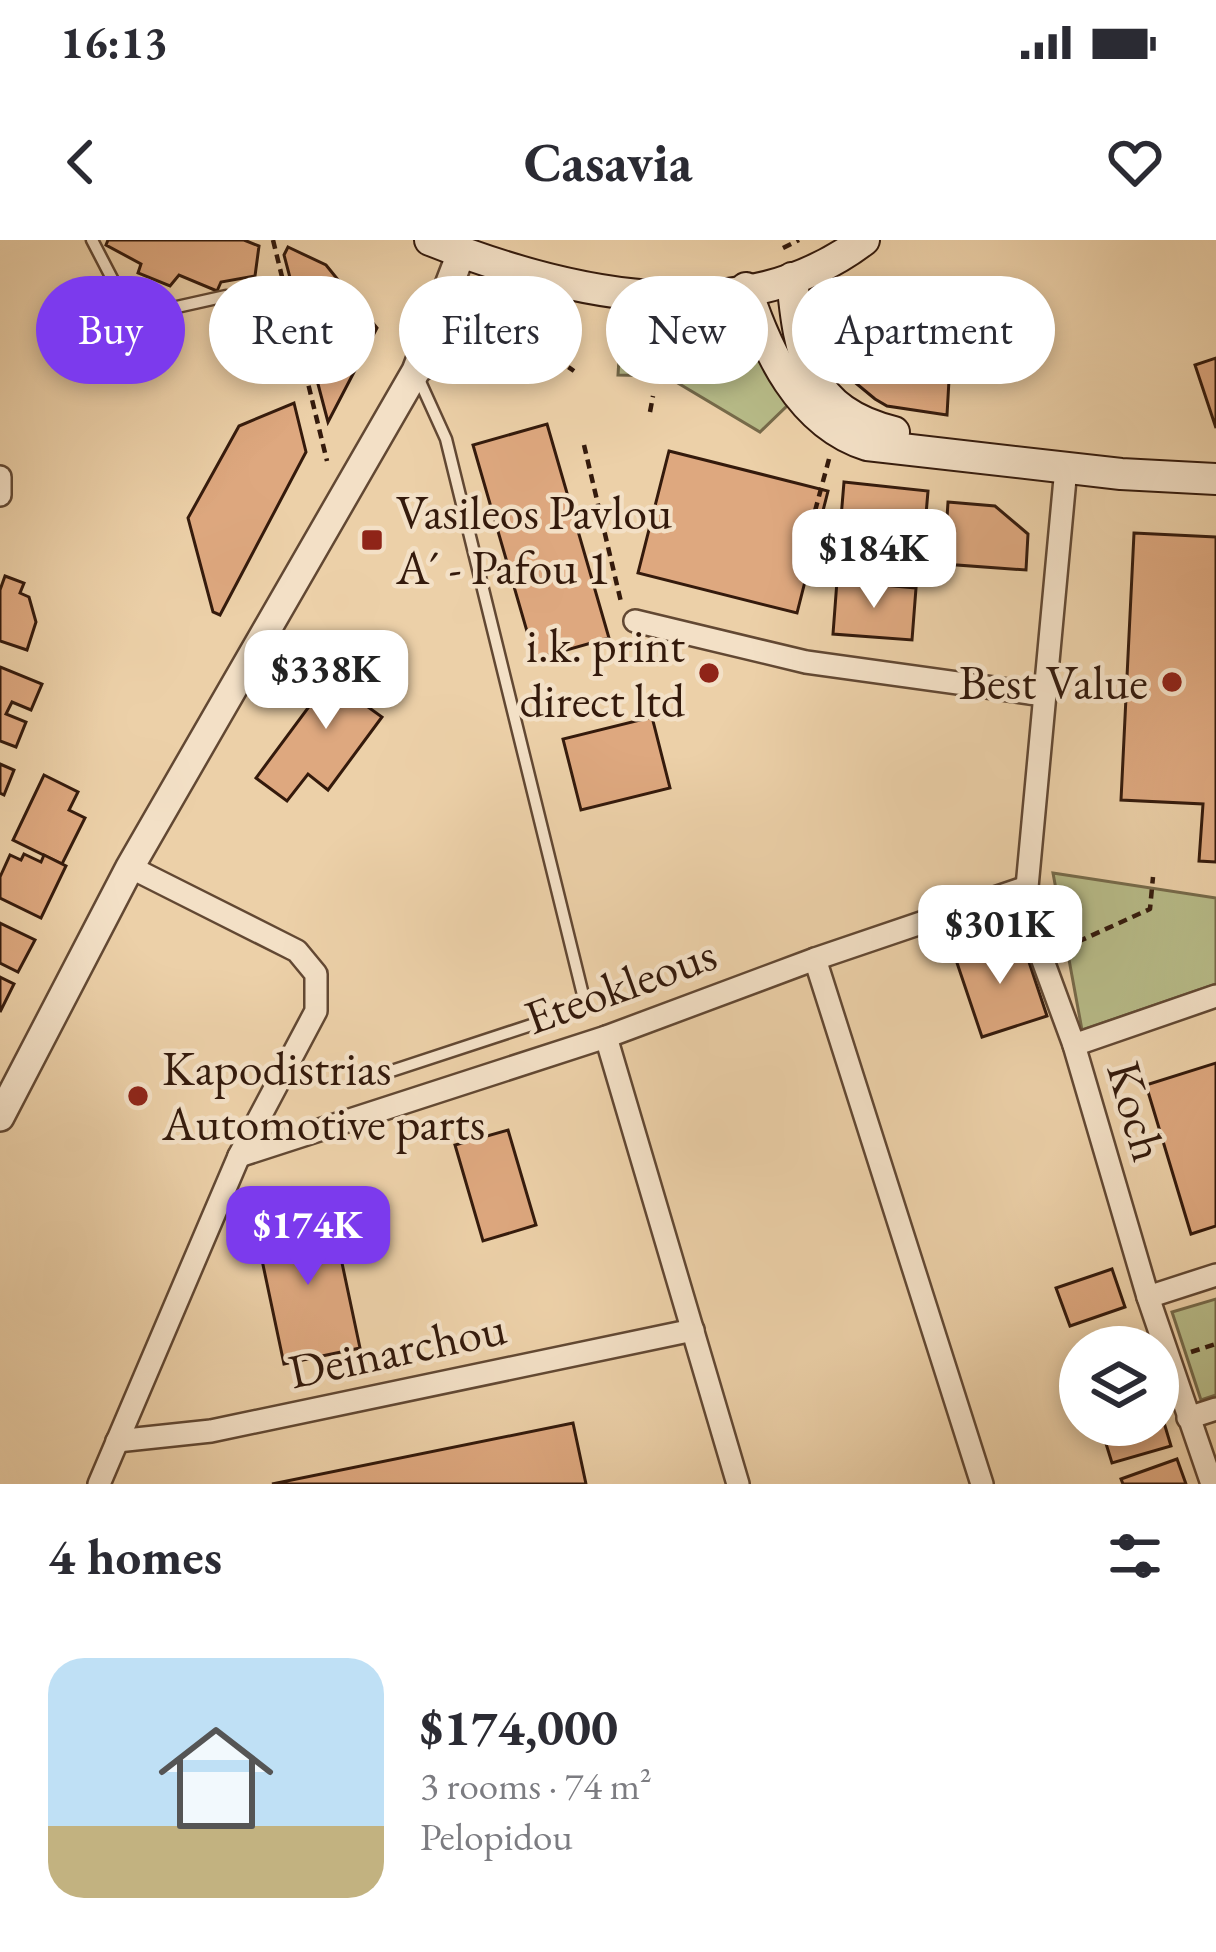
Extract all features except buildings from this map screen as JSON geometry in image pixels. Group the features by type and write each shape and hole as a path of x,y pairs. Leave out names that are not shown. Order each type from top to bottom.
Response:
{"main road":[{"path":"766,276 785,264 864,240"},
{"path":"443,244 518,273 606,291"},
{"path":"785,264 812,379 836,407 866,425 904,434 1216,460"},
{"path":"768,346 815,413 842,437 867,445 1216,479"}],"street":[{"path":"436,276 443,244"},
{"path":"515,276 518,273"},
{"path":"0,1117 130,867 409,384"},
{"name":"Koch","path":"1066,468 1028,887 1042,958 1212,1484"},
{"path":"0,477 0,495"},
{"path":"635,621 806,662 1044,695"},
{"path":"99,1484 239,1156 316,1010 316,974 297,952 130,867"},
{"name":"Eteokleous","path":"239,1156 606,1037 1028,887"},
{"path":"815,959 982,1484"},
{"path":"1073,1045 1216,996"},
{"path":"606,1037 738,1484"},
{"path":"1148,1297 1216,1275"},
{"name":"Deinarchou","path":"117,1441 211,1431 693,1330"},
{"path":"1188,1418 1216,1409"}],"lane":[{"path":"92,240 132,317 209,300"},
{"path":"361,1081 586,1007 446,439 422,384"}],"path":[{"path":"274,240 328,461"},
{"path":"785,264 799,240"},
{"path":"650,412 653,396"},
{"path":"584,445 621,603 635,621"},
{"path":"815,512 832,445"},
{"path":"1042,958 1150,909 1153,877"}],"green space":[{"path":"768,370 791,402 760,432 679,384 768,384"},
{"path":"1053,873 1216,898 1216,984 1082,1030"},
{"path":"1216,1299 1216,1395 1201,1400 1172,1312"}],"place":[{"name":"Vasileos Pavlou A´ - Pafou 1","path":"372,540"},
{"name":"i.k. print direct ltd","path":"709,673"},
{"name":"Best Value","path":"1172,682"},
{"name":"Kapodistrias Automotive parts","path":"138,1096"}]}
